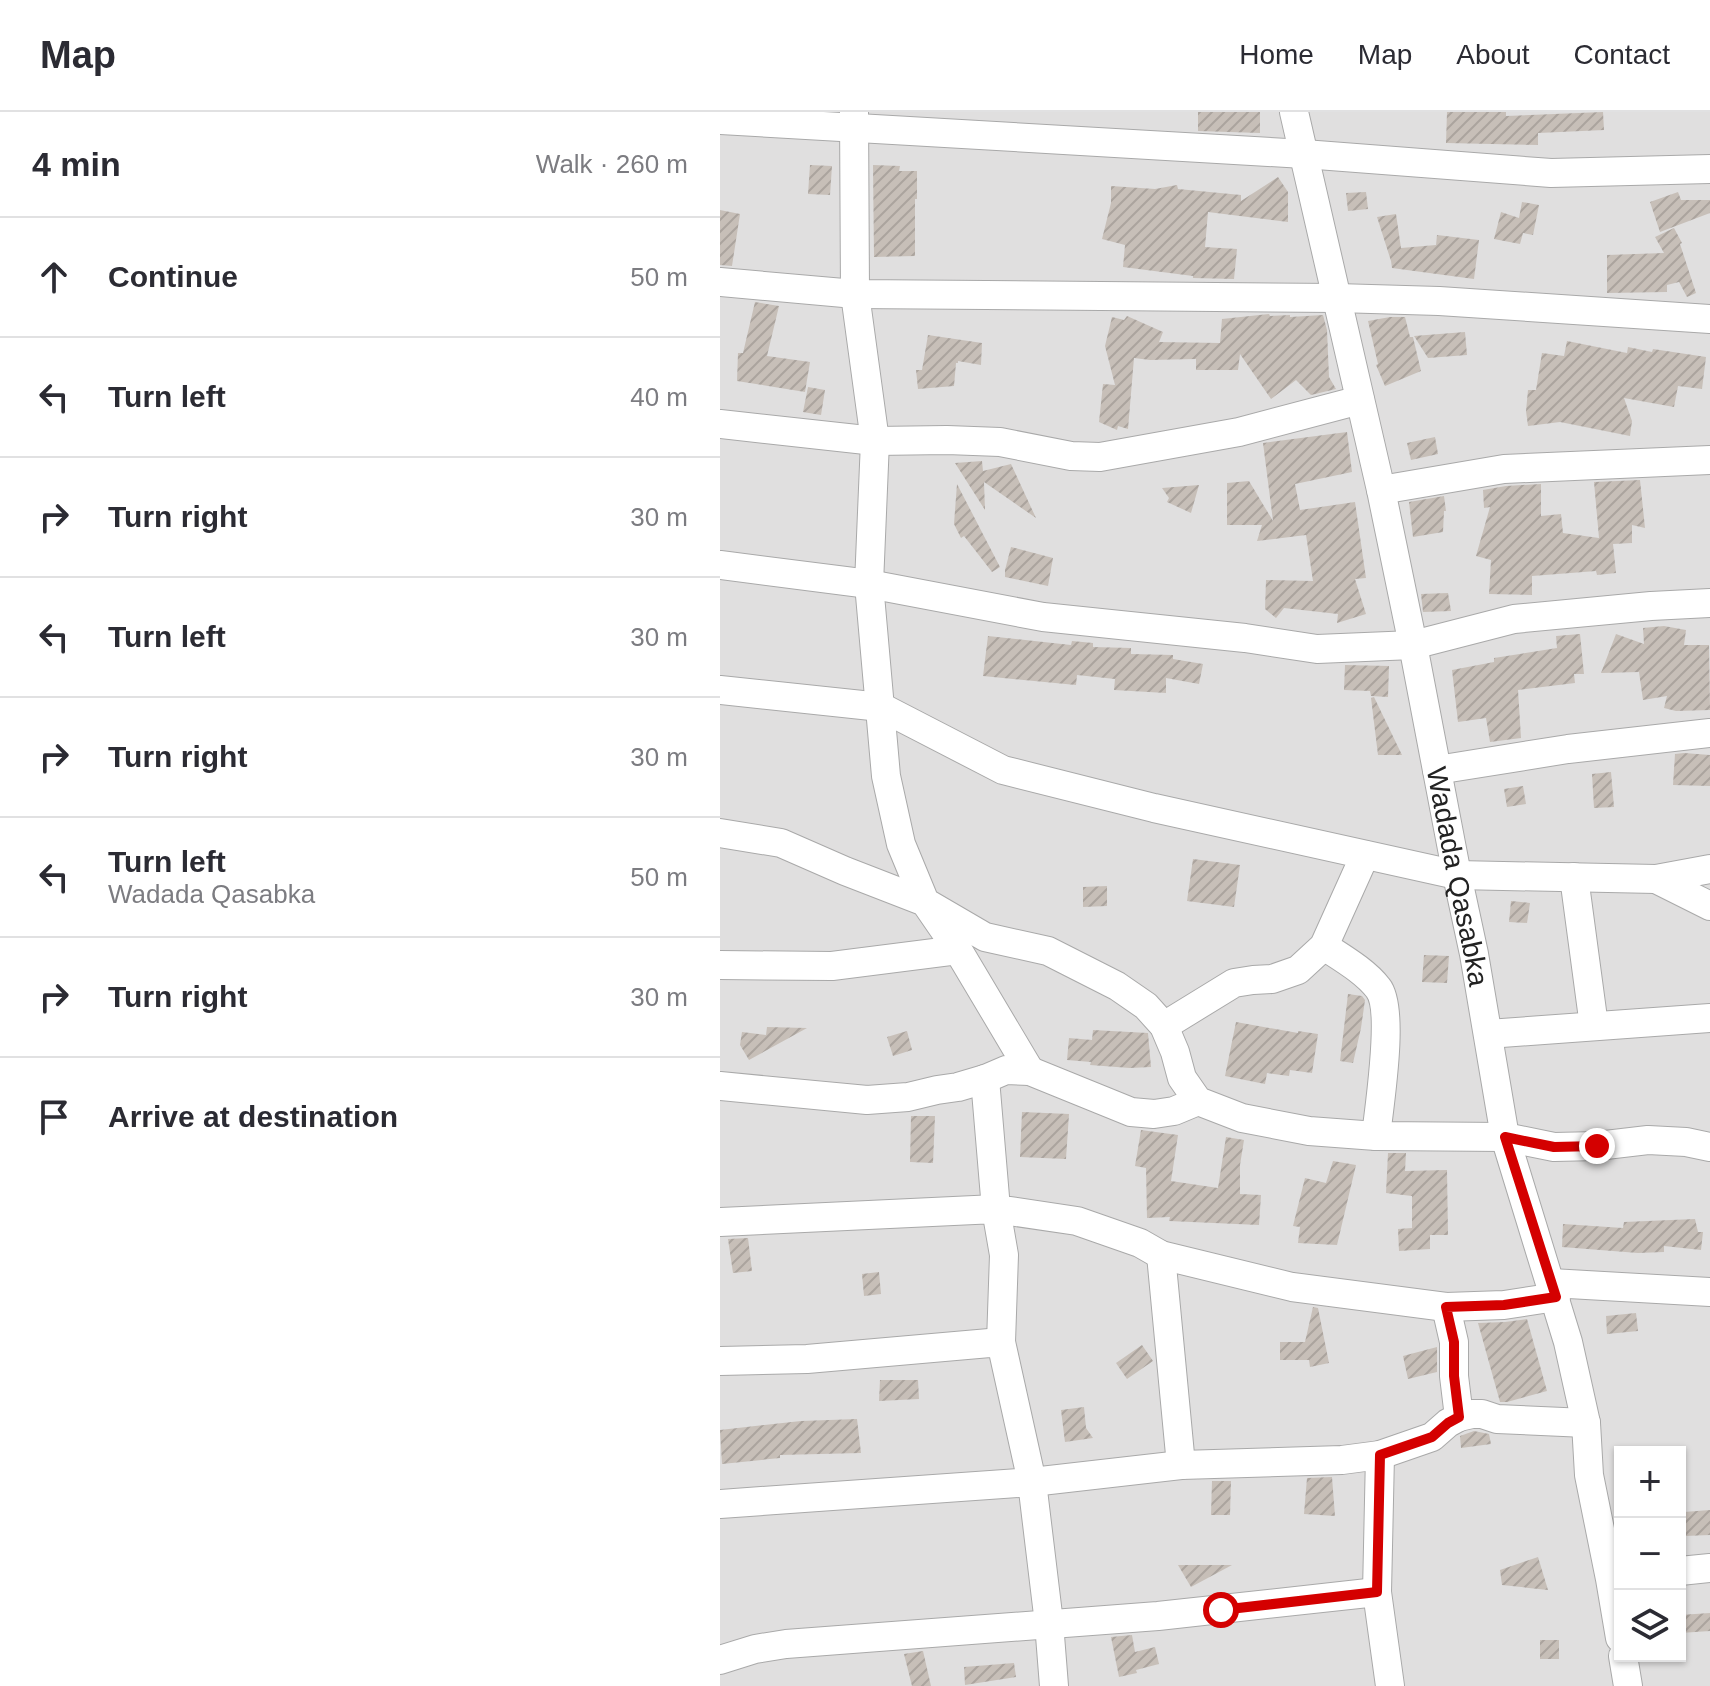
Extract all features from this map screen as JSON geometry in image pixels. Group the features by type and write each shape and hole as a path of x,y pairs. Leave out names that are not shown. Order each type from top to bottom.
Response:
{"street":[{"name":"Wadada Qasabka","path":"1294,112 1381,490 1413,645 1474,954 1505,1137 1568,1342 1586,1423 1589,1475 1614,1574"},
{"path":"720,120 854,120 1551,173 1710,169"},
{"path":"854,120 855,294 875,441 869,584 886,776 901,844 925,902 958,950 1030,1071"},
{"path":"720,282 855,294 1337,298 1453,302 1710,319"},
{"path":"720,424 875,441 1000,442 1071,456 1100,457 1239,432 1360,400"},
{"path":"1381,490 1504,469 1710,460"},
{"path":"720,565 869,584 1043,617 1245,638 1317,649 1413,645 1514,619 1710,603"},
{"path":"720,690 881,707 1003,770 1154,808 1457,875 1656,879 1710,869"},
{"path":"1437,770 1568,749 1710,733"},
{"path":"720,833 781,843 925,902 985,937 1048,951 1117,986 1146,1006 1164,1026 1182,1078 1198,1101 1242,1118 1309,1131 1376,1136 1505,1137 1554,1147 1648,1140 1710,1147"},
{"path":"1164,1026 1234,983 1272,979 1298,970 1324,946 1365,855"},
{"path":"1574,877 1594,1026"},
{"path":"1656,879 1710,906"},
{"path":"1324,946 1381,990 1385,1012 1385,1057 1376,1136"},
{"path":"720,965 832,966 958,950"},
{"path":"1488,1034 1710,1018"},
{"path":"720,1086 867,1100 908,1097 958,1087 1006,1070 1030,1071 1131,1112 1164,1113 1198,1101"},
{"path":"985,1079 996,1209 1004,1255 1001,1342 1032,1482 1054,1686"},
{"path":"720,1222 996,1209 1077,1221 1140,1243 1161,1255 1292,1287 1446,1307 1504,1305 1553,1290 1710,1292"},
{"path":"1161,1255 1181,1465"},
{"path":"1446,1307 1454,1342 1459,1417"},
{"path":"720,1361 807,1359 1001,1342"},
{"path":"720,1504 1032,1482 1181,1465 1342,1460 1380,1455 1432,1437 1459,1417 1482,1414 1497,1419 1586,1423"},
{"path":"1380,1455 1377,1592 1390,1686"},
{"path":"1686,1570 1710,1568"},
{"path":"720,1660 755,1649 786,1644 1221,1610 1377,1592"},
{"path":"1624,1662 1628,1686"}],"shaded area":[{"path":"720,112 1710,112 1710,1686 720,1686"}],"building":[{"path":"1198,112 1260,112 1260,133 1198,131"},
{"path":"1447,112 1506,112 1506,116 1603,112 1604,130 1538,133 1538,145 1446,143"},
{"path":"810,165 832,166 830,195 808,194"},
{"path":"873,165 900,166 899,171 917,171 915,256 874,257"},
{"path":"1278,177 1288,192 1288,222 1208,212 1205,247 1237,249 1234,279 1193,278 1123,267 1125,245 1102,239 1111,203 1111,186 1155,189 1177,185 1178,189 1241,195 1241,201"},
{"path":"1366,192 1368,209 1348,211 1346,193"},
{"path":"1678,192 1681,200 1710,200 1710,213 1660,232 1650,202"},
{"path":"1522,202 1539,205 1533,235 1523,233 1520,244 1494,239 1501,212 1519,218"},
{"path":"720,210 740,214 732,266 720,265"},
{"path":"1396,214 1401,248 1436,245 1437,235 1479,240 1474,279 1392,268 1377,217"},
{"path":"1674,228 1682,243 1696,293 1687,297 1679,282 1667,285 1667,292 1607,293 1607,255 1664,253 1655,237"},
{"path":"755,302 779,306 767,356 810,362 805,392 737,381 738,353 743,353"},
{"path":"1269,314 1290,317 1323,315 1327,330 1329,377 1336,389 1311,395 1296,380 1271,399 1240,354 1238,370 1196,370 1196,359 1134,358 1128,429 1118,426 1117,430 1099,422 1103,384 1115,385 1105,346 1112,317 1124,320 1127,316 1163,332 1159,342 1220,343 1222,319"},
{"path":"1405,317 1421,371 1385,386 1376,365 1368,321"},
{"path":"1465,332 1467,355 1428,358 1414,336"},
{"path":"928,335 982,343 981,365 958,361 954,386 918,389 916,370 922,370"},
{"path":"1567,341 1627,353 1628,347 1706,357 1702,389 1678,386 1674,407 1624,398 1632,421 1630,436 1560,422 1528,426 1528,390 1536,390 1542,353 1564,356"},
{"path":"808,387 825,390 821,415 803,412"},
{"path":"1347,432 1352,472 1295,484 1300,510 1355,502 1366,578 1355,579 1366,614 1337,623 1338,614 1284,608 1276,618 1265,609 1266,580 1313,581 1306,535 1257,541 1262,525 1227,525 1227,483 1249,481 1273,521 1263,443"},
{"path":"1435,437 1438,454 1411,460 1407,443"},
{"path":"982,461 983,471 1011,464 1036,518 984,482 985,510 955,463"},
{"path":"1640,480 1645,528 1632,525 1632,543 1613,544 1616,573 1597,575 1596,571 1532,576 1532,595 1489,594 1491,560 1476,556 1490,507 1484,508 1483,490 1541,484 1541,516 1561,514 1563,533 1599,538 1594,482"},
{"path":"957,484 1000,567 992,572 964,536 961,538 954,524"},
{"path":"1199,485 1191,513 1167,502 1169,498 1162,488"},
{"path":"1444,496 1446,511 1443,532 1413,537 1409,502"},
{"path":"1011,547 1053,558 1048,586 1005,577"},
{"path":"1448,593 1451,611 1423,612 1421,594"},
{"path":"1664,626 1686,630 1684,645 1709,645 1710,710 1676,711 1664,708 1667,696 1643,700 1639,672 1601,673 1616,634 1644,644 1643,628"},
{"path":"1580,634 1584,674 1574,674 1575,683 1518,690 1521,738 1490,742 1486,718 1458,722 1452,670 1494,662 1494,658 1557,648 1556,636"},
{"path":"988,636 1071,645 1072,641 1093,643 1093,647 1131,648 1131,654 1173,655 1173,659 1203,664 1199,684 1166,678 1166,693 1114,690 1115,679 1077,675 1076,685 983,676"},
{"path":"1345,665 1389,666 1388,697 1371,696 1370,691 1344,690"},
{"path":"1374,697 1402,755 1378,755 1371,698"},
{"path":"1675,754 1710,755 1710,786 1673,785"},
{"path":"1611,772 1614,807 1594,808 1592,774"},
{"path":"1523,786 1526,804 1507,807 1504,789"},
{"path":"1193,859 1240,865 1234,907 1187,901"},
{"path":"1107,886 1107,906 1083,907 1083,887"},
{"path":"1511,901 1530,903 1527,923 1509,922"},
{"path":"1424,955 1449,956 1447,983 1422,982"},
{"path":"1348,994 1362,996 1365,1000 1353,1063 1340,1061"},
{"path":"1236,1022 1318,1034 1312,1073 1290,1070 1289,1076 1267,1073 1265,1084 1225,1076"},
{"path":"767,1027 807,1028 749,1060 740,1045 742,1032 766,1035"},
{"path":"1093,1030 1148,1033 1151,1067 1090,1065 1091,1062 1067,1060 1069,1038 1092,1040"},
{"path":"907,1031 912,1050 893,1056 887,1037"},
{"path":"1022,1112 1069,1114 1066,1159 1020,1157"},
{"path":"911,1116 935,1116 933,1163 910,1162"},
{"path":"1141,1130 1178,1135 1171,1181 1218,1188 1226,1137 1244,1140 1240,1194 1261,1195 1259,1225 1169,1221 1170,1217 1147,1218 1146,1168 1135,1166"},
{"path":"1388,1153 1406,1153 1405,1171 1447,1170 1448,1235 1430,1235 1430,1249 1399,1251 1398,1229 1412,1228 1412,1196 1386,1193"},
{"path":"1333,1161 1356,1165 1337,1245 1298,1243 1300,1227 1293,1226 1305,1178 1326,1183"},
{"path":"1695,1219 1698,1232 1703,1232 1701,1250 1664,1246 1664,1252 1638,1253 1562,1247 1563,1224 1623,1228 1624,1222"},
{"path":"748,1238 752,1271 733,1273 728,1239"},
{"path":"879,1272 881,1294 864,1296 862,1274"},
{"path":"1313,1307 1318,1308 1329,1363 1310,1367 1309,1360 1280,1360 1280,1342 1305,1342"},
{"path":"1636,1313 1638,1331 1607,1334 1606,1316"},
{"path":"1527,1319 1547,1391 1500,1402 1478,1323"},
{"path":"1142,1345 1153,1361 1127,1379 1116,1363"},
{"path":"1437,1347 1437,1372 1408,1379 1403,1356"},
{"path":"880,1380 918,1380 919,1399 879,1401"},
{"path":"1084,1407 1086,1428 1093,1438 1065,1442 1061,1410"},
{"path":"857,1419 861,1453 780,1455 780,1458 722,1464 720,1430 801,1421"},
{"path":"1474,1431 1489,1434 1491,1444 1461,1448 1460,1436"},
{"path":"1332,1477 1335,1516 1304,1514 1307,1478"},
{"path":"1212,1481 1231,1481 1230,1515 1211,1515"},
{"path":"1710,1510 1710,1535 1686,1536 1686,1512"},
{"path":"1538,1557 1548,1590 1502,1585 1500,1570"},
{"path":"1178,1565 1232,1565 1191,1587"},
{"path":"1710,1613 1710,1631 1686,1633 1686,1615"},
{"path":"1132,1635 1135,1652 1155,1647 1159,1664 1119,1677 1111,1637"},
{"path":"1540,1640 1559,1640 1559,1659 1540,1659"},
{"path":"923,1651 931,1686 912,1686 904,1654"},
{"path":"1014,1663 1016,1677 965,1685 964,1667"}],"route":[{"path":"1221,1610 1377,1592 1380,1455 1432,1437 1459,1417 1454,1342 1446,1307 1504,1305 1556,1297 1505,1137 1554,1147 1597,1146"}]}
